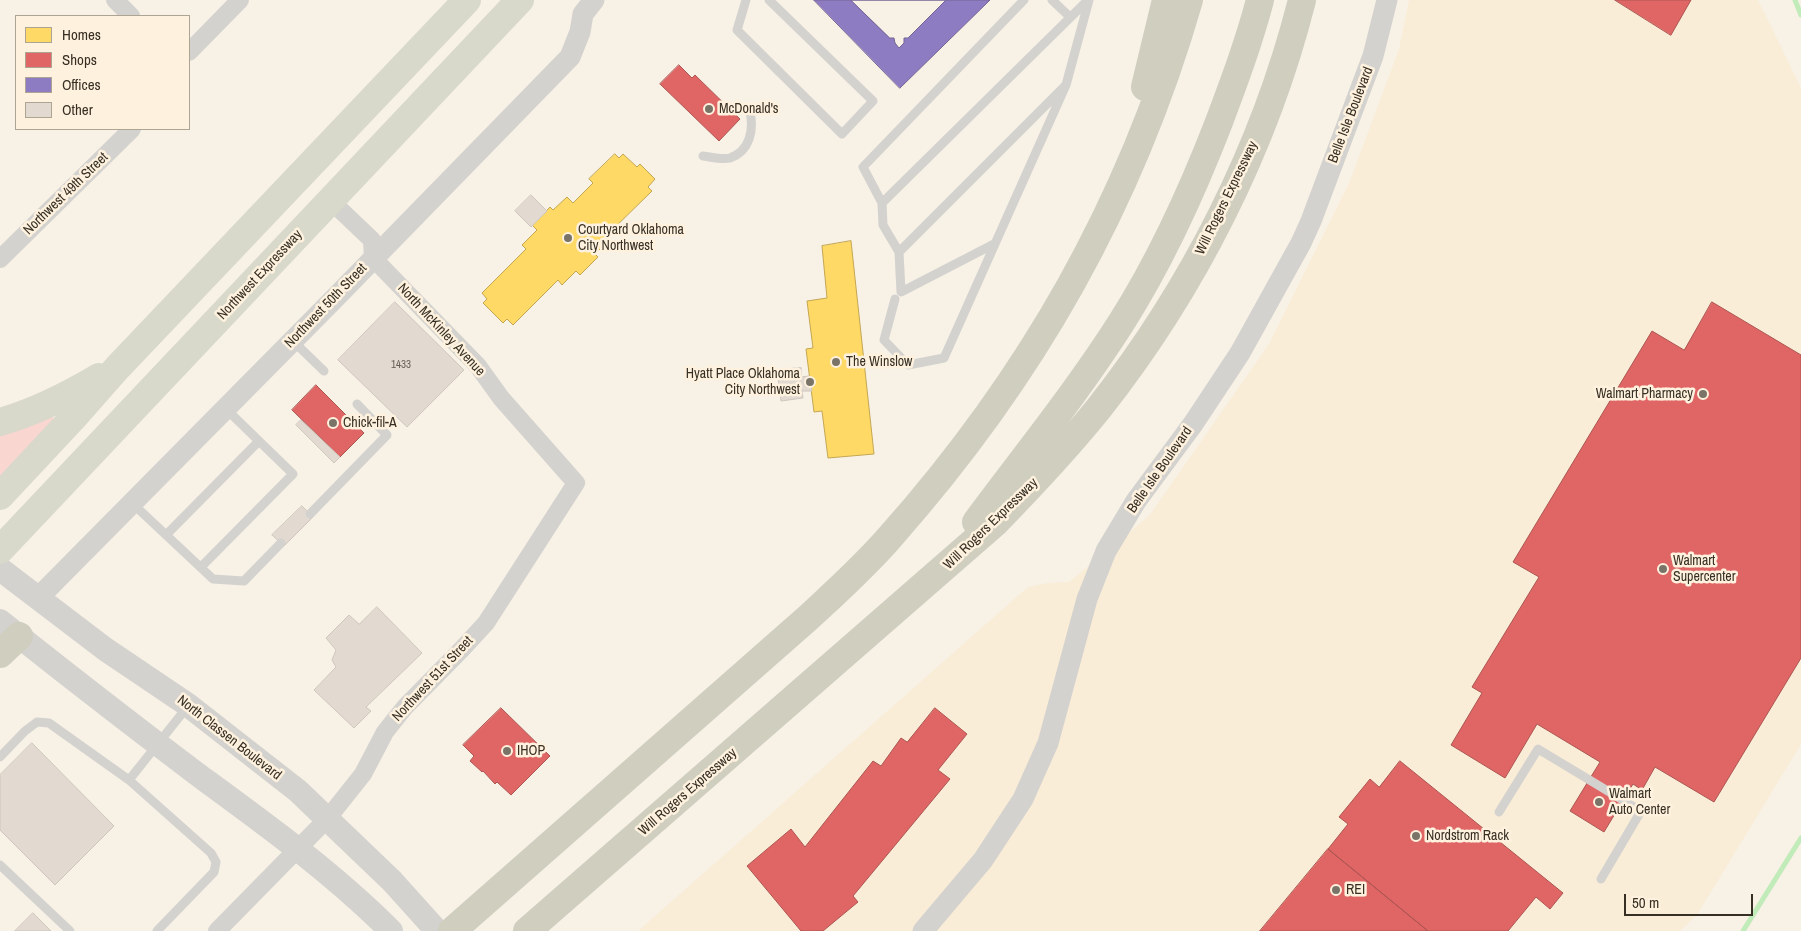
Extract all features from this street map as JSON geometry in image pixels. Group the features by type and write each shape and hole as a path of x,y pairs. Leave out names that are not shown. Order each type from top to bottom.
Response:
{"highway":[{"path":"0,496 118,367 467,0"},
{"name":"Northwest Expressway","path":"0,550 520,0"},
{"path":"1122,186 1166,0"},
{"path":"452,931 768,655 851,578 889,538 958,455 1023,364 1080,271 1122,186 1151,116 1176,46 1189,0"},
{"path":"933,579 1087,375 1147,280 1180,215 1203,163 1236,77 1260,0"},
{"name":"Will Rogers Expressway","path":"527,931 933,579 995,523 1068,446 1122,377 1164,317 1194,266 1227,202 1252,146 1277,84 1302,0"},
{"path":"0,422 24,415 66,396 118,367"}],"main road":[{"name":"North Classen Boulevard","path":"0,568 105,649 188,705 298,792 328,818 392,881 437,931"},
{"path":"6,637 159,745 298,849 338,882 391,931"}],"street":[{"path":"115,0 130,15"},
{"path":"190,51 240,0"},
{"name":"Northwest 50th Street","path":"38,598 570,57 580,32 583,14 594,0"},
{"name":"Belle Isle Boulevard","path":"923,931 983,860 1023,799 1048,743 1087,599 1106,551 1136,501 1193,424 1240,353 1301,243 1373,56 1387,0"},
{"name":"Northwest 49th Street","path":"0,258 131,130"},
{"name":"North McKinley Avenue","path":"331,200 372,240 373,258 478,366 501,398 576,483"},
{"name":"Northwest 51st Street","path":"216,931 328,818 363,774 385,732 405,706 486,623 576,483"}],"lane":[{"path":"746,0 737,30 849,141"},
{"path":"769,0 873,101 842,134"},
{"path":"994,244 901,292 899,252 884,224 882,204 863,167 1024,0"},
{"path":"1052,0 1070,17"},
{"path":"882,204 1088,0"},
{"path":"895,299 884,340 908,365 944,358 1066,84 1088,0"},
{"path":"899,252 1066,84"},
{"path":"703,156 729,159 742,152 748,144 753,124 750,112"},
{"path":"293,340 324,371"},
{"path":"310,514 387,435 357,404"},
{"path":"201,567 293,474 226,408"},
{"path":"166,534 259,440"},
{"path":"132,503 213,579 244,581 281,543"},
{"path":"129,780 159,745 188,705"},
{"path":"0,757 25,731 37,722 49,723 129,780 211,853 216,862 214,872 157,931"},
{"path":"1499,812 1538,749 1641,811 1601,879"},
{"path":"0,865 70,931"}],"shaded area":[{"path":"1409,0 1758,0 1801,88 1801,744 1697,915 1680,931 638,931 1028,587 1048,583 1069,582 1149,516 1269,344 1350,181 1399,49"},
{"path":"52,415 55,422 0,482 0,434"}],"building: Homes":[{"name":"Courtyard Oklahoma City Northwest","path":"615,154 619,158 623,154 637,167 640,164 655,179 648,187 652,191 605,237 609,240 595,254 598,257 580,275 576,271 562,285 558,280 513,325 507,319 503,323 483,303 487,299 482,293 526,249 522,245 537,230 532,225 550,207 553,210 567,197 573,203 593,183 589,179"},
{"name":"The Winslow","path":"851,241 874,454 828,458 822,411 814,412 806,349 813,348 807,301 827,298 822,246"}],"building: Shops":[{"path":"1615,0 1691,0 1671,35"},
{"name":"McDonald's","path":"679,65 692,78 695,75 740,119 719,141 660,84"},
{"name":"Walmart Supercenter","path":"1712,302 1801,355 1801,658 1714,802 1655,767 1642,790 1633,784 1604,832 1570,811 1600,762 1537,724 1505,778 1451,745 1482,693 1472,687 1539,577 1513,562 1652,331 1684,350"},
{"path":"316,385 364,433 340,457 292,410"},
{"name":"IHOP","path":"501,708 550,756 511,795 497,782 495,784 470,761 474,756 463,745"},
{"path":"935,708 967,734 938,770 950,779 853,896 858,902 823,931 801,931 747,866 791,829 805,847 873,761 881,766 901,738 907,742"},
{"name":"Nordstrom Rack","path":"1400,761 1563,893 1550,909 1536,897 1508,931 1428,931 1328,849 1348,824 1339,817 1370,779 1379,787"},
{"name":"REI","path":"1328,849 1428,931 1260,931"}],"building: Offices":[{"path":"814,0 990,0 900,88"},
{"path":"851,0 946,0 908,38 904,38 904,43 899,48 894,38 890,38"}],"building: Other":[{"path":"531,195 547,211 531,227 515,211"},
{"path":"395,302 464,370 407,427 338,360"},
{"path":"801,368 801,377 809,376 812,391 802,391 803,398 781,401 777,370"},
{"path":"301,420 340,457 334,463 296,425"},
{"path":"302,506 313,517 284,546 272,535"},
{"path":"377,607 422,653 366,707 371,711 354,728 314,690 336,667 332,660 336,650 326,638 349,615 359,624"},
{"path":"32,743 114,826 55,885 0,830 0,775"},
{"path":"33,913 51,931 15,931"}],"waterway":[{"path":"1795,0 1801,15"},
{"path":"1743,931 1801,838"}],"place":[{"name":"McDonald's","path":"709,109"},
{"name":"Courtyard Oklahoma City Northwest","path":"568,238"},
{"name":"The Winslow","path":"836,362"},
{"name":"Hyatt Place Oklahoma City Northwest","path":"810,382"},
{"name":"Walmart Pharmacy","path":"1703,394"},
{"name":"Chick-fil-A","path":"333,423"},
{"name":"Walmart Supercenter","path":"1663,569"},
{"name":"IHOP","path":"507,751"},
{"name":"Walmart Auto Center","path":"1599,802"},
{"name":"Nordstrom Rack","path":"1416,836"},
{"name":"REI","path":"1336,890"}]}
